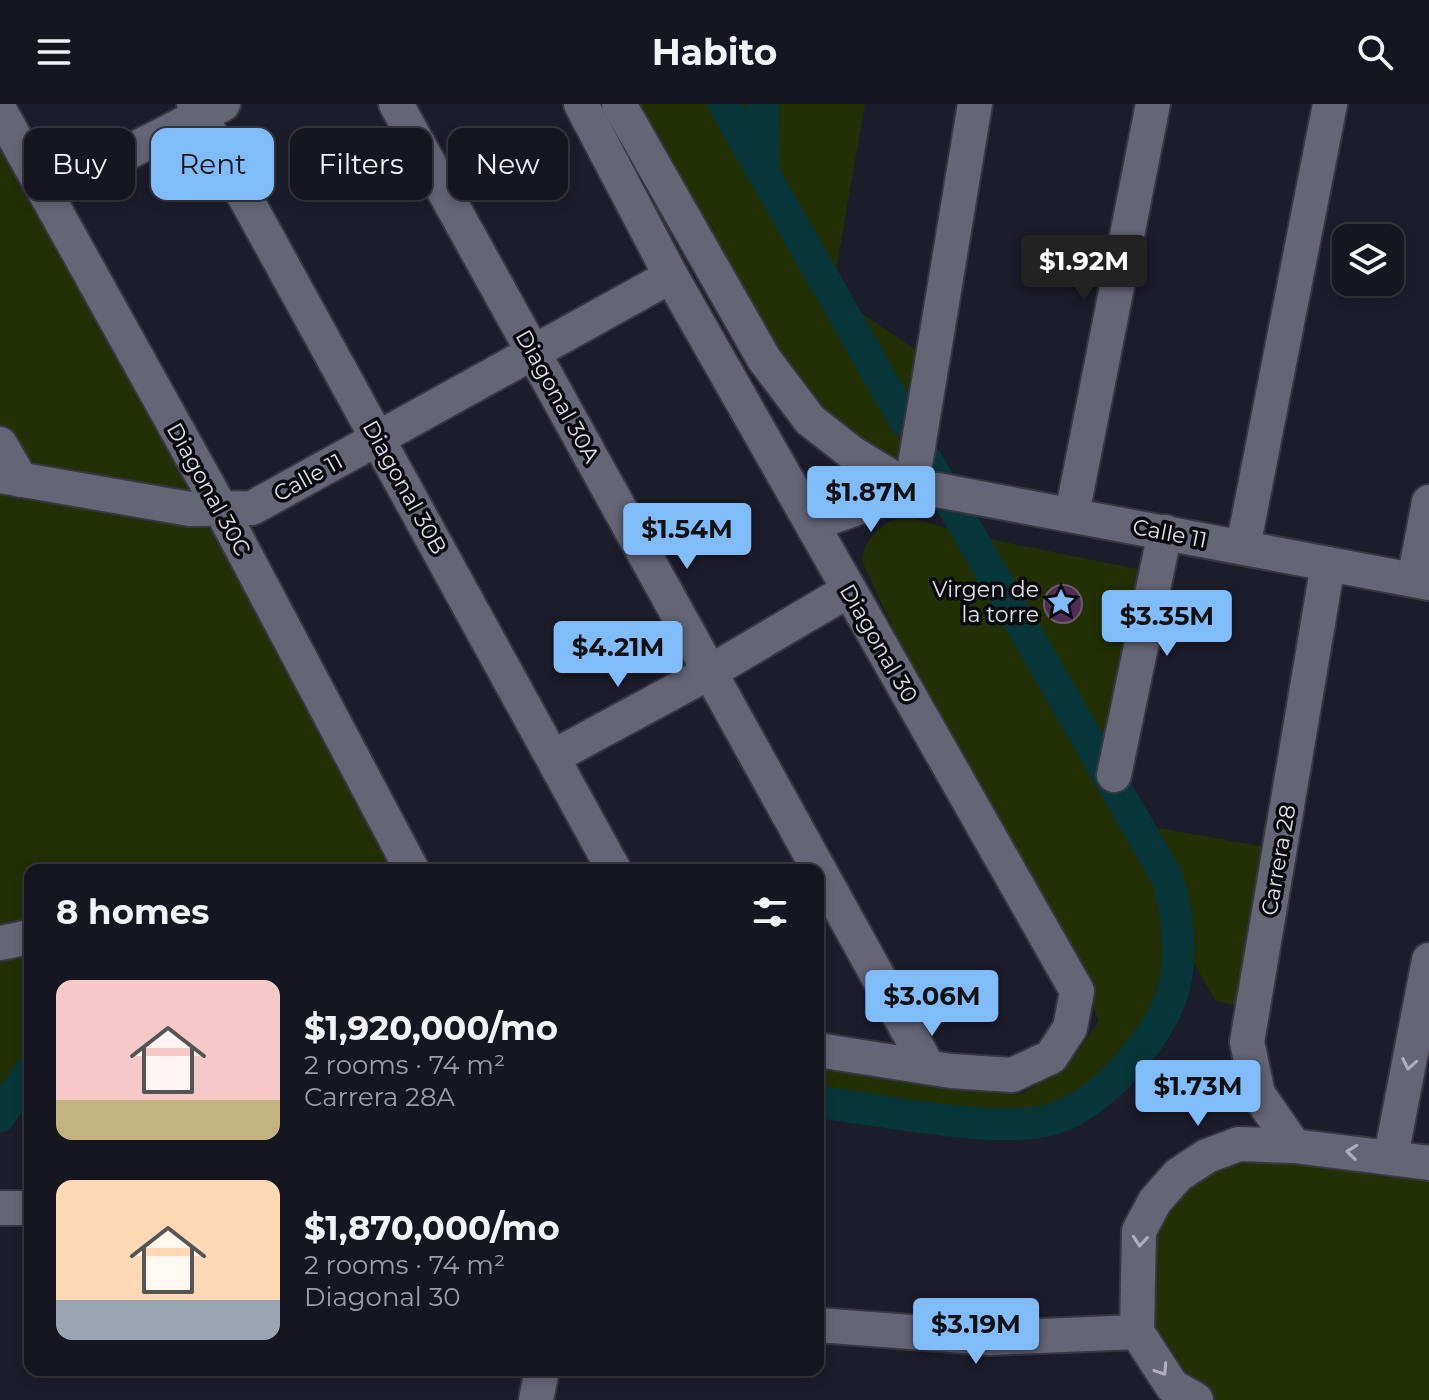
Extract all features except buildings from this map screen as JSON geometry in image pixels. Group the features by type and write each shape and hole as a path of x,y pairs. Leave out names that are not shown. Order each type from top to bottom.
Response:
{"street":[{"name":"Diagonal 30A","path":"396,104 816,864"},
{"name":"Diagonal 30","path":"581,104 671,276 1077,991 1070,1028 1051,1057 1012,1075 928,1067"},
{"path":"619,104 764,359 810,420 852,453 924,490"},
{"path":"924,490 975,104"},
{"path":"1072,514 1153,104"},
{"path":"1243,547 1330,104"},
{"path":"135,146 206,108"},
{"name":"Diagonal 30B","path":"206,108 378,438 611,864"},
{"name":"Diagonal 30C","path":"0,111 24,154"},
{"name":"Diagonal 30C","path":"49,200 221,509 409,864"},
{"name":"Calle 11","path":"10,478 134,502 221,509 252,508 671,276"},
{"path":"0,444 10,478"},
{"name":"Calle 11","path":"924,490 1072,514 1421,582"},
{"path":"812,524 924,490"},
{"path":"1421,582 1429,502"},
{"path":"1114,775 1165,532"},
{"name":"Carrera 28","path":"1294,1146 1258,1094 1247,1042 1328,564"},
{"path":"553,757 710,672 849,590"},
{"name":"Diagonal 30A","path":"824,879 928,1067"},
{"path":"0,943 24,938"},
{"path":"1391,1156 1429,960"},
{"path":"824,1051 928,1067"},
{"path":"1196,1400 1172,1386 1137,1332 1139,1231 1155,1201 1178,1175 1207,1156 1239,1144 1294,1146 1429,1163"},
{"path":"824,1325 990,1338 1137,1332"},
{"path":"536,1400 541,1376"}],"green space":[{"path":"629,104 865,104 832,293 926,357 911,489 810,420"},
{"path":"0,111 24,155 24,200 48,200 409,864 24,864 24,938 0,943"},
{"path":"902,515 963,533 1167,877 1178,918 1176,980 1144,1046 1103,1089 1045,1121 1006,1124 824,1100 824,1065 1022,1094 1070,1063 1099,1021 1083,984 923,693 862,561 867,544 875,532"},
{"path":"979,537 1147,571 1113,764"},
{"path":"1152,827 1267,847 1238,1006 1216,1001 1179,938 1180,919 1168,876 1144,833"},
{"path":"24,956 24,1068 0,1103 0,960"},
{"path":"1207,1156 1429,1171 1429,1400 1190,1400 1137,1332 1139,1231"}],"waterway":[{"path":"724,104 905,421"},
{"path":"763,104 764,167"},
{"path":"824,1103 989,1124 1041,1122 1062,1116 1084,1104 1126,1067 1159,1022 1176,978 1178,927 1167,877 927,461"},
{"path":"0,1116 24,1080"}],"place":[{"name":"Virgen de la torre","path":"1061,602"}]}
